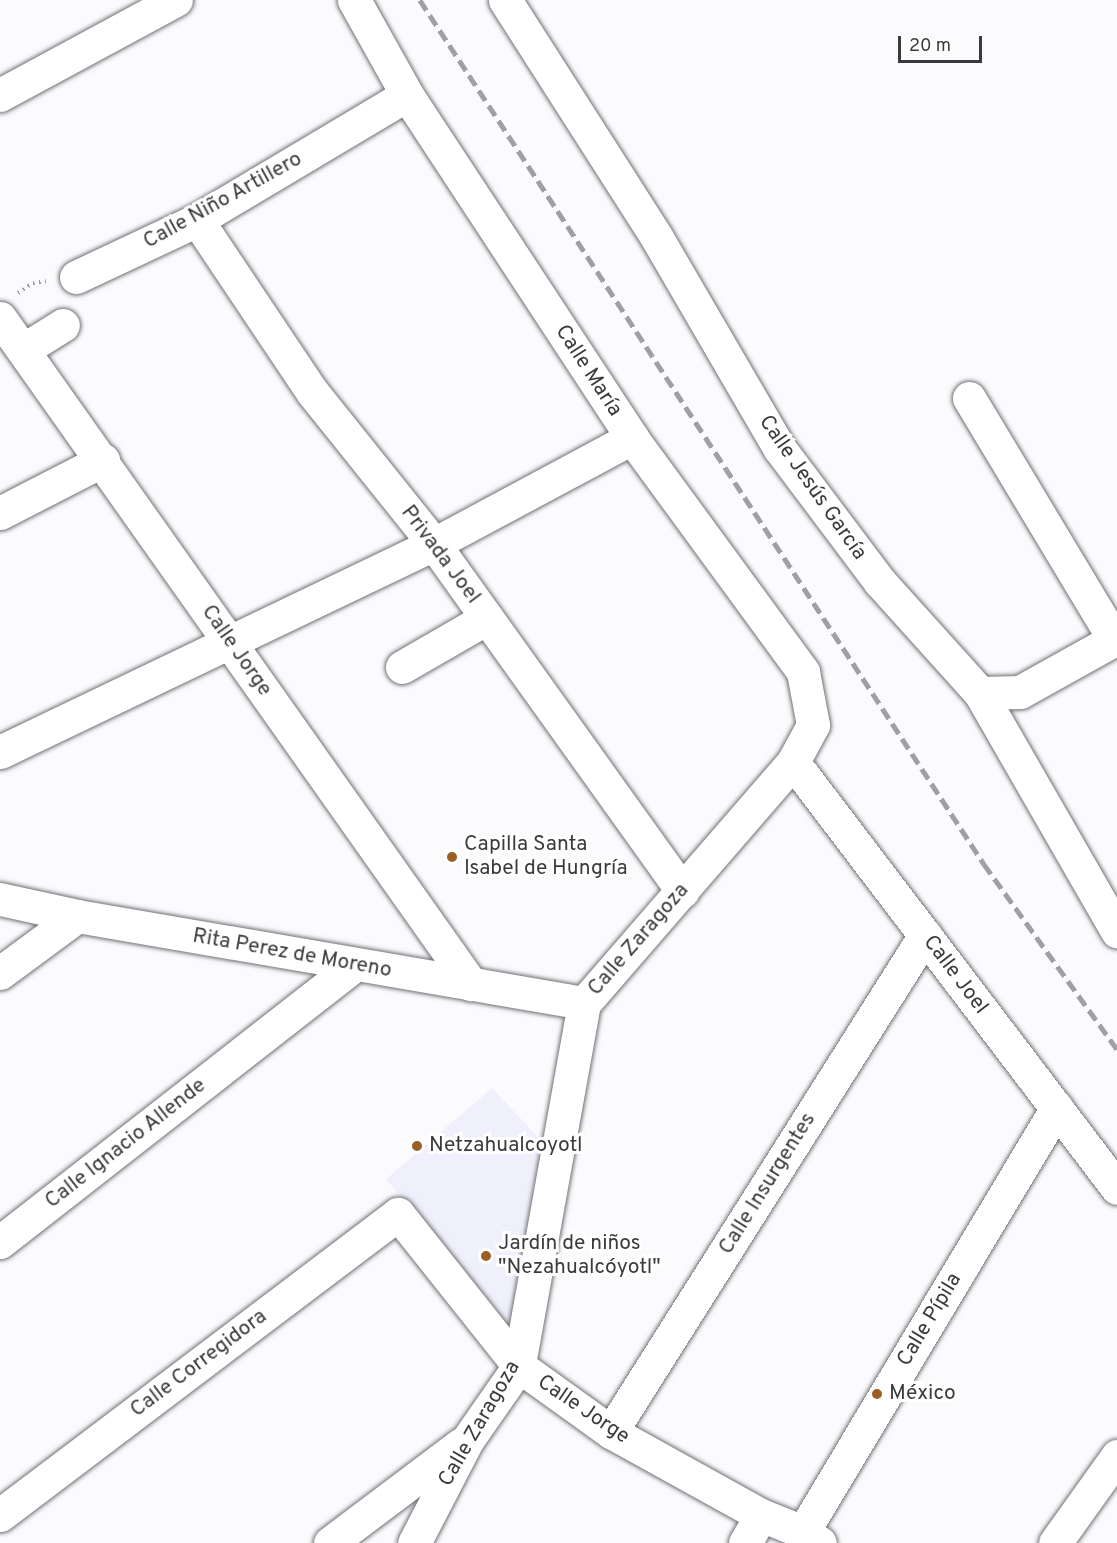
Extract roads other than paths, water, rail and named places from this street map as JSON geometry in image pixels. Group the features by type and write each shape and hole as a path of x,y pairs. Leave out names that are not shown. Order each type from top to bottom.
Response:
{"street":[{"path":"0,94 176,0"},
{"name":"Calle María","path":"354,0 407,95 632,438 803,672 813,725 801,750"},
{"name":"Calle Jesús García","path":"505,0 657,238 780,449 880,582 980,693 1117,931"},
{"name":"Calle Niño Artillero","path":"76,277 197,220 407,95"},
{"name":"Privada Joel","path":"197,220 313,393 434,544 682,891"},
{"name":"Calle Jorge","path":"4,309 23,350 103,460 471,984"},
{"path":"23,350 63,325"},
{"path":"969,398 1116,638 1020,692 980,693"},
{"path":"0,752 434,544 632,438"},
{"path":"0,513 103,460"},
{"path":"402,667 487,618"},
{"name":"Calle Zaragoza","path":"414,1543 468,1439 519,1366 584,1003 801,750"},
{"name":"Calle Joel","path":"801,750 925,935 1117,1188"},
{"name":"Rita Perez de Moreno","path":"0,899 77,916 584,1003"},
{"path":"0,973 77,916"},
{"name":"Calle Insurgentes","path":"611,1432 925,935"},
{"name":"Calle Ignacio Allende","path":"0,1242 355,965"},
{"name":"Calle Pípila","path":"812,1537 1057,1108"},
{"name":"Calle Jorge","path":"398,1214 519,1366 753,1529 812,1537"},
{"name":"Calle Corregidora","path":"0,1515 398,1214"},
{"path":"330,1543 468,1439"},
{"path":"1055,1543 1117,1456"}],"railway":[{"path":"420,0 984,864 1117,1049"}],"place":[{"name":"Capilla Santa Isabel de Hungría","path":"452,857"},
{"name":"Netzahualcoyotl","path":"417,1146"},
{"name":"Jardín de niños \"Nezahualcóyotl\"","path":"486,1256"},
{"name":"México","path":"877,1394"}]}
